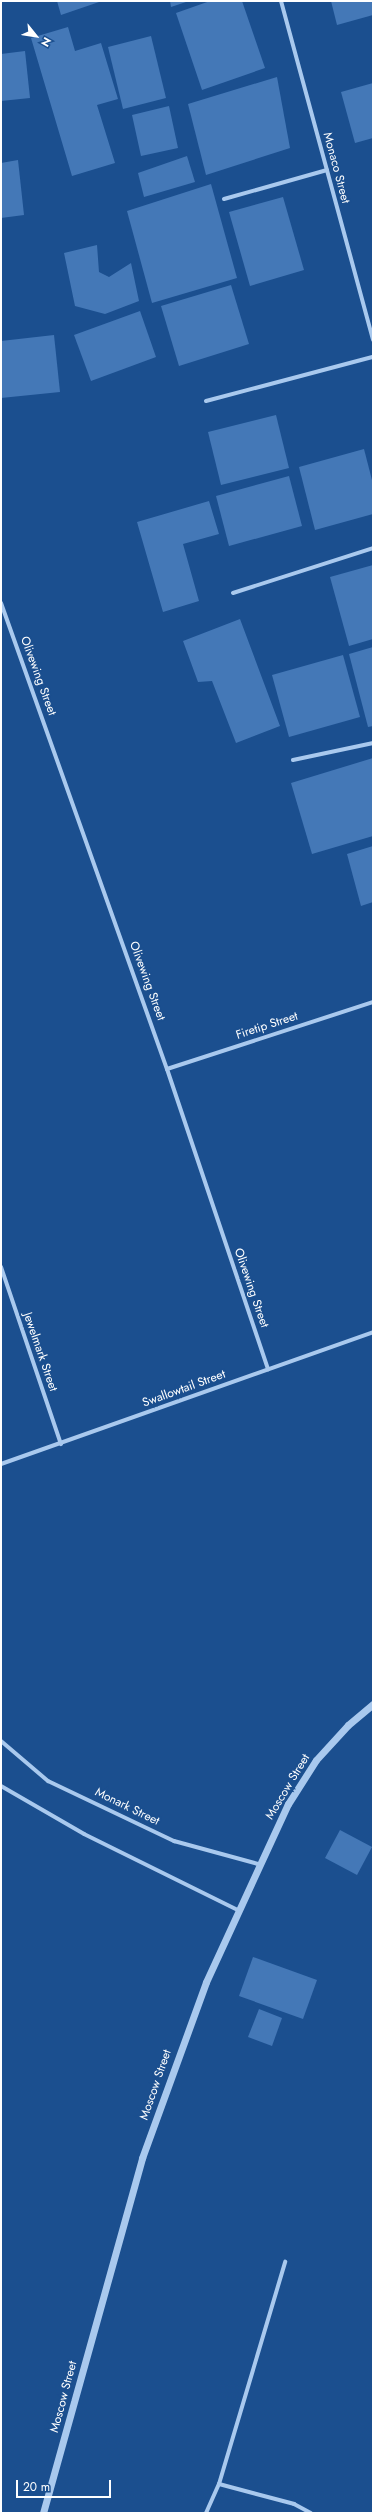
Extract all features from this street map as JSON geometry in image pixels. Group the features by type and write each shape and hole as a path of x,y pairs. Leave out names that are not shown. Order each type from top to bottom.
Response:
{"street":[{"name":"Monaco Street","path":"281,1 373,340"},
{"path":"224,200 327,170"},
{"path":"206,401 373,357"},
{"path":"233,594 373,548"},
{"name":"Olivewing Street","path":"1,602 167,1069 268,1369"},
{"path":"293,760 373,744"},
{"name":"Firetip Street","path":"167,1069 373,1002"},
{"name":"Jewelmark Street","path":"1,1267 61,1444"},
{"name":"Swallowtail Street","path":"1,1464 61,1444 373,1332"},
{"name":"Moscow Street","path":"42,2513 142,2158 181,2046 258,1864 288,1804 316,1760 348,1725 373,1704"},
{"name":"Monark Street","path":"1,1741 48,1780 174,1841 258,1864"},
{"path":"1,1786 84,1834 238,1910"},
{"path":"206,2513 219,2484 285,2262"},
{"path":"219,2484 294,2504 311,2513"}],"building":[{"path":"57,1 102,1 61,15"},
{"path":"170,1 189,1 171,7"},
{"path":"210,1 242,1 265,68 202,90 176,13"},
{"path":"331,1 373,1 373,15 337,25"},
{"path":"68,27 75,51 101,43 118,99 97,105 115,163 72,176 31,38"},
{"path":"151,36 166,98 123,109 108,47"},
{"path":"25,51 30,98 1,101 1,54"},
{"path":"277,77 290,148 206,175 188,104"},
{"path":"373,83 373,138 355,143 341,92"},
{"path":"169,106 178,148 141,156 132,115"},
{"path":"187,156 195,182 144,197 138,173"},
{"path":"18,160 24,215 1,218 1,163"},
{"path":"211,184 237,278 152,303 127,211"},
{"path":"283,197 304,270 250,286 229,212"},
{"path":"97,245 99,272 109,277 131,263 139,301 105,314 75,306 64,253"},
{"path":"231,285 249,344 179,366 161,306"},
{"path":"140,311 156,357 91,381 74,335"},
{"path":"54,335 60,392 1,398 1,341"},
{"path":"276,415 289,468 221,485 208,432"},
{"path":"364,449 373,484 373,514 315,530 299,467"},
{"path":"289,476 302,526 229,546 216,496"},
{"path":"209,501 219,534 183,544 199,601 163,612 137,522"},
{"path":"373,565 373,639 349,646 330,577"},
{"path":"240,619 280,726 236,743 212,681 198,682 183,641"},
{"path":"373,647 373,726 368,727 349,654"},
{"path":"343,655 360,717 289,737 272,675"},
{"path":"373,758 373,836 312,854 291,783"},
{"path":"373,846 373,902 361,906 347,854"},
{"path":"340,1830 372,1847 357,1875 325,1858"},
{"path":"253,1957 317,1980 303,2019 239,1996"},
{"path":"259,2009 282,2018 272,2046 248,2037"}]}
